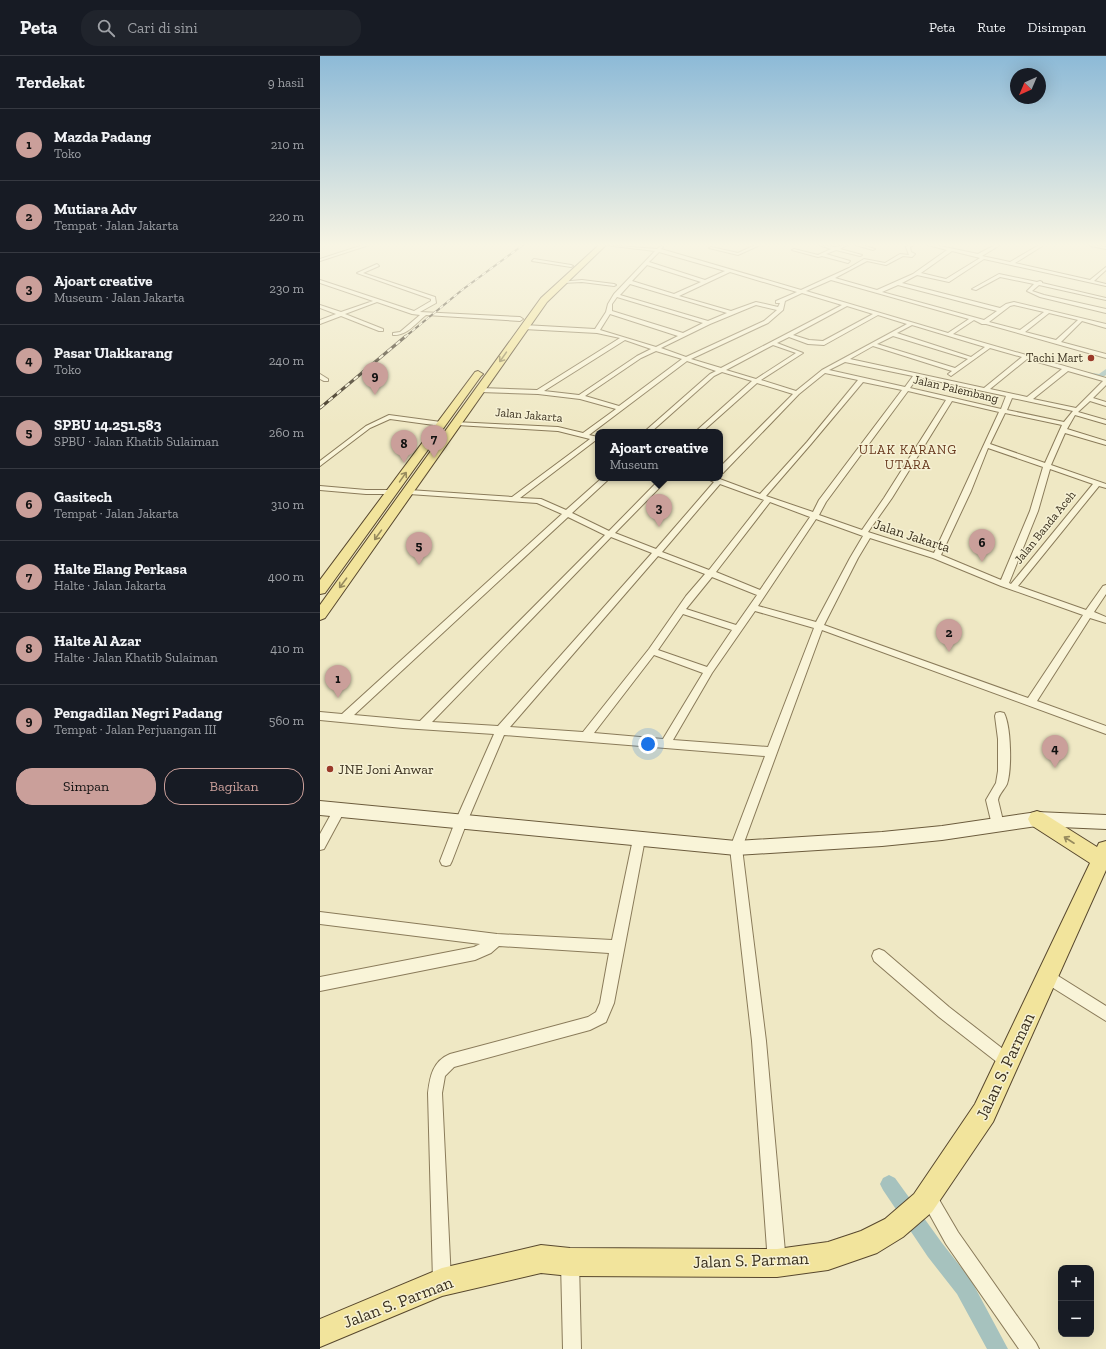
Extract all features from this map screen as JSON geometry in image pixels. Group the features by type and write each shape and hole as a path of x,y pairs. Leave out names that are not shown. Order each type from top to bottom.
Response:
{"main road":[{"path":"320,615 480,390 532,305"},
{"path":"320,590 373,520 456,403 486,364 539,305"},
{"path":"456,403 470,404"},
{"path":"320,808 736,848 942,834 1037,819 1106,822"},
{"path":"1037,819 1104,855"},
{"name":"Jalan S. Parman","path":"320,1333 442,1282 541,1259 570,1262 777,1263 828,1256 867,1243 894,1228 926,1200 984,1113 1104,855"}],"street":[{"path":"320,322 364,305"},
{"path":"390,305 414,313 597,331 624,338 720,370 797,393"},
{"path":"414,313 428,305"},
{"path":"597,331 609,312 610,305"},
{"path":"650,305 708,323"},
{"path":"705,305 731,313"},
{"path":"580,397 654,348 750,305"},
{"path":"768,305 781,308"},
{"path":"650,429 699,386 720,370 845,305"},
{"path":"847,305 1106,381 1076,412 1064,427 1047,466 1034,511 1004,584"},
{"path":"924,305 1056,343 1099,352 1106,356"},
{"path":"983,305 1001,310"},
{"path":"984,323 1010,305"},
{"path":"1024,305 1106,326"},
{"path":"1082,305 1106,311"},
{"path":"320,306 381,330"},
{"path":"585,434 686,359 766,322 781,308"},
{"path":"1020,333 1048,311"},
{"path":"609,312 682,335"},
{"path":"395,334 402,333 424,314"},
{"path":"788,335 808,342 824,343 877,314"},
{"path":"948,335 972,319"},
{"path":"1056,343 1081,320"},
{"path":"723,468 797,393 824,371 910,324"},
{"path":"893,334 972,359"},
{"path":"538,392 624,338"},
{"path":"701,429 756,381 800,353 772,343"},
{"path":"874,345 956,370"},
{"path":"943,381 990,346"},
{"path":"986,390 1026,357"},
{"path":"845,360 1029,399 1106,422"},
{"path":"1029,399 1066,369"},
{"name":"Jalan Palembang","path":"824,371 1003,411 936,556"},
{"path":"320,376 326,380"},
{"path":"665,744 709,671 815,515 822,502 916,376"},
{"path":"584,737 652,651 689,598 711,573 765,498 862,379"},
{"path":"480,390 538,392 580,397 619,408"},
{"path":"1010,395 1003,411 1064,427 1106,443"},
{"path":"777,1263 759,1041 736,848 819,626 866,535 929,430 950,399"},
{"path":"1090,399 1106,404"},
{"path":"320,464 363,430 389,417 441,424"},
{"name":"Jalan Jakarta","path":"457,423 558,428 595,438"},
{"path":"515,498 595,439"},
{"path":"986,445 1106,486"},
{"path":"346,718 603,481"},
{"path":"423,725 662,481"},
{"path":"446,861 461,822 502,730 658,552 712,481"},
{"name":"Jalan Jakarta","path":"719,481 866,535 936,556 1004,584 1106,620"},
{"name":"Jalan Banda Aceh","path":"1013,587 1096,483"},
{"path":"320,488 366,492 392,492"},
{"path":"408,492 515,498 543,502 610,534 762,593"},
{"path":"1031,702 1058,664 1088,613 1106,588"},
{"path":"753,607 819,626 1106,730"},
{"path":"681,610 738,629"},
{"path":"652,651 709,671"},
{"path":"320,716 772,752"},
{"path":"998,825 992,800 1001,784 1003,772 1003,724 1000,716"},
{"path":"320,845 339,810"},
{"path":"442,1282 436,1093 439,1071 450,1061 598,1020 604,1013 608,1004 617,947 639,839"},
{"path":"320,918 497,940 617,947"},
{"path":"320,984 475,952 486,948 497,940"},
{"path":"880,956 944,1012 1007,1061"},
{"path":"1047,976 1106,1014"},
{"path":"926,1200 1030,1349"},
{"path":"570,1262 572,1349"}],"waterway":[{"path":"1086,374 1101,376 1106,371"},
{"path":"889,1184 935,1250 964,1287 998,1349"}],"railway":[{"path":"405,337 443,305"},
{"path":"320,408 406,336"}],"place":[{"name":"Tachi Mart","path":"1091,358"},
{"name":"Pengadilan Negri Padang","path":"375,395"},
{"name":"Halte Elang Perkasa","path":"434,458"},
{"name":"Halte Al Azar","path":"404,463"},
{"name":"Ajoart creative","path":"659,527"},
{"name":"Gasitech","path":"982,562"},
{"name":"SPBU 14.251.583","path":"419,565"},
{"name":"Mutiara Adv","path":"949,652"},
{"name":"Mazda Padang","path":"338,698"},
{"name":"Pasar Ulakkarang","path":"1055,768"},
{"name":"JNE Joni Anwar","path":"330,769"}],"district":[{"name":"ULAK KARANG UTARA","path":"908,456"}]}
